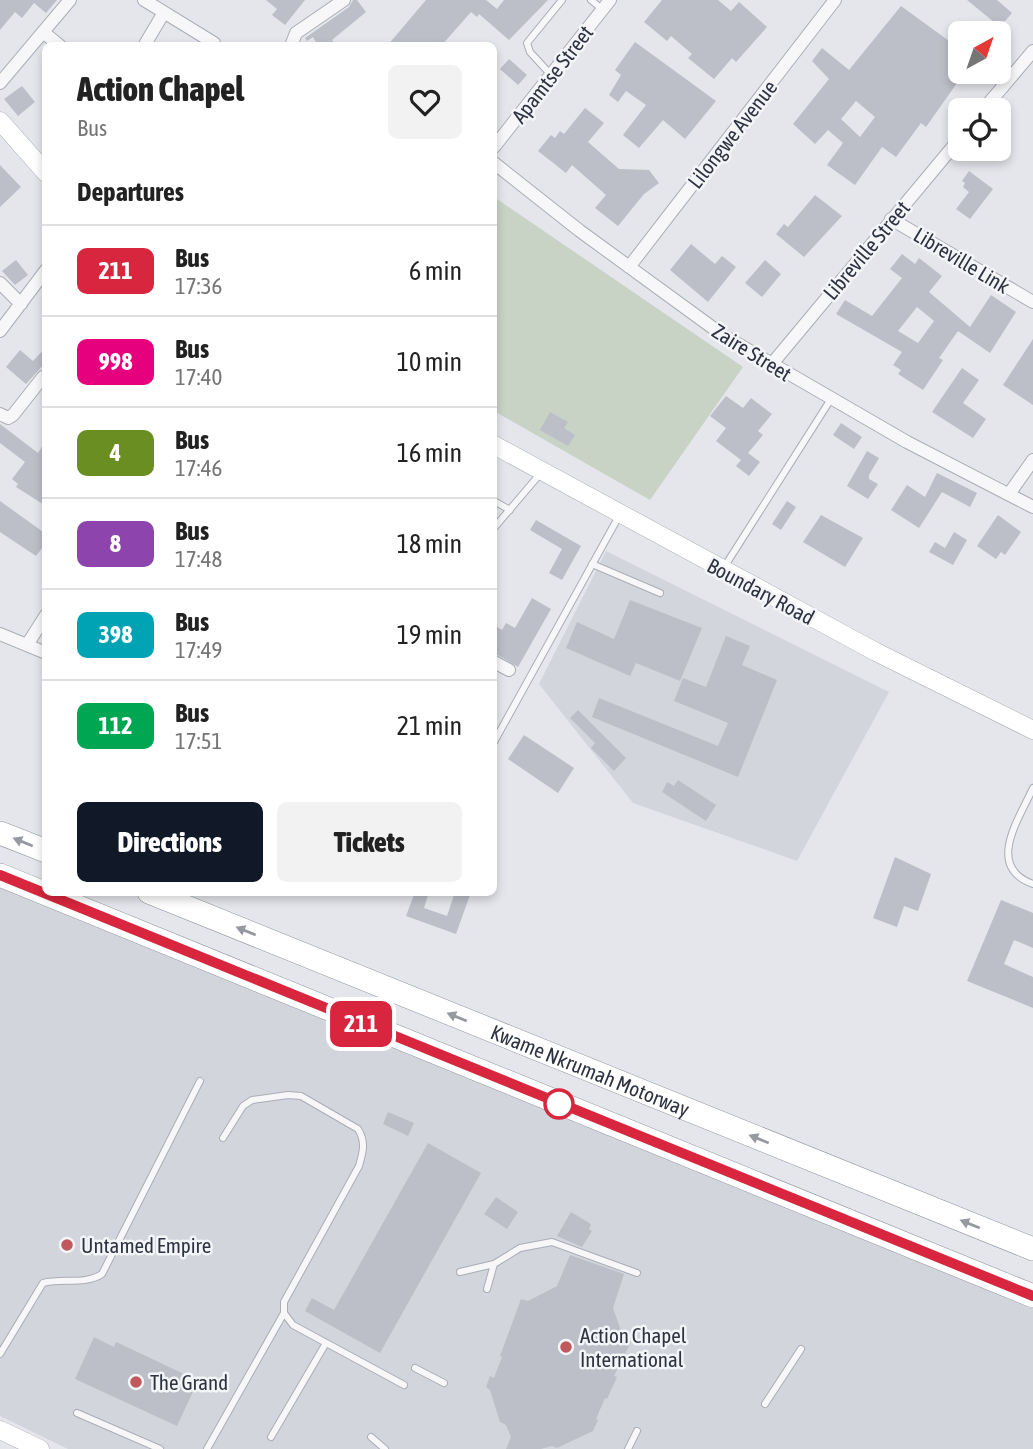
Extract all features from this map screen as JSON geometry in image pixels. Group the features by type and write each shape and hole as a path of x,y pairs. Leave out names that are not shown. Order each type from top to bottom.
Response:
{"highway":[{"path":"0,833 42,849"},
{"name":"Kwame Nkrumah Motorway","path":"0,875 42,892"},
{"name":"Kwame Nkrumah Motorway","path":"52,896 1033,1296"},
{"name":"Kwame Nkrumah Motorway","path":"159,896 1033,1250"}],"main road":[{"path":"0,121 42,168"},
{"name":"Boundary Road","path":"497,447 619,516 876,652 1033,730"},
{"path":"0,1430 40,1449"}],"street":[{"path":"0,83 69,0"},
{"path":"144,0 212,42"},
{"path":"293,42 296,33 344,0"},
{"name":"Lilongwe Avenue","path":"629,267 835,0"},
{"name":"Apamtse Street","path":"497,143 607,5"},
{"path":"146,42 163,14"},
{"path":"43,32 55,42"},
{"path":"993,98 1033,51"},
{"name":"Libreville Street","path":"771,365 948,151"},
{"name":"Zaire Street","path":"497,165 724,336 831,399 1033,507"},
{"name":"Libreville Link","path":"891,219 1033,302"},
{"path":"0,331 42,277"},
{"path":"0,283 21,304"},
{"path":"0,414 8,418 13,415 42,378"},
{"path":"1009,494 1033,460"},
{"path":"27,645 42,621"},
{"path":"0,634 42,651"},
{"path":"497,664 509,670"}],"lane":[{"path":"551,75 530,52 527,43 562,0"},
{"path":"591,0 607,5"},
{"path":"722,570 831,399"},
{"path":"497,525 541,472"},
{"path":"497,503 510,510"},
{"path":"497,737 619,516"},
{"path":"592,564 660,593"},
{"path":"1033,788 1009,841 1006,858 1009,868 1023,881 1033,884"},
{"path":"0,1354 43,1283 58,1279 94,1280 102,1274 200,1082"},
{"path":"207,1449 284,1313 284,1302 359,1166 363,1137 358,1129 301,1096 288,1095 251,1100 243,1106 223,1138"},
{"path":"460,1272 494,1264 520,1248 552,1241 637,1273"},
{"path":"487,1289 494,1264"},
{"path":"284,1313 293,1325 404,1385"},
{"path":"271,1437 326,1343"},
{"path":"765,1404 801,1349"},
{"path":"415,1368 444,1383"},
{"path":"77,1413 160,1449"},
{"path":"628,1449 636,1431"},
{"path":"371,1437 385,1449"}],"shaded area":[{"path":"497,199 743,367 650,500 497,413"},
{"path":"606,551 889,692 797,861 633,803 539,684"},
{"path":"0,883 1033,1302 1033,1449 68,1449 0,1416"}],"building":[{"path":"0,0 57,0 46,13 34,3 22,18 15,12 0,30"},
{"path":"266,0 305,0 285,25 272,15 277,9"},
{"path":"353,0 357,0 366,12 332,40 333,42 316,42 313,37 307,41 305,38 349,7"},
{"path":"426,0 486,0 497,9 504,0 548,0 509,40 479,14 477,17 471,12 445,42 390,42"},
{"path":"662,0 718,0 731,11 739,2 767,27 736,62 732,58 714,79 688,58 692,54 671,36 667,41 644,22"},
{"path":"967,0 997,0 1012,13 1005,21 993,21"},
{"path":"901,6 948,40 948,84 956,84 926,127 921,123 896,157 882,147 855,185 827,165 843,143 828,130 815,144 793,124 829,79 812,61 822,48 849,70","holes":["856,101 875,117 860,137 841,119"]},
{"path":"635,42 716,101 685,139 663,120 639,148 623,135 646,105 626,91 618,102 609,95 621,75 615,70"},
{"path":"509,59 527,75 518,85 500,69"},
{"path":"22,86 35,102 18,116 4,99"},
{"path":"585,108 604,123 588,142 619,169 649,170 659,183 644,194 618,226 595,208 606,195 572,165 566,173 538,151 551,135 555,138 560,131 564,134"},
{"path":"0,165 21,187 0,207"},
{"path":"969,171 993,189 970,219 956,209 969,192 963,187 965,183 962,181"},
{"path":"815,195 842,216 804,257 776,234 784,224 788,227"},
{"path":"691,244 715,264 722,256 736,267 708,302 670,270"},
{"path":"902,254 915,264 919,258 942,276 929,292 970,327 991,295 1016,312 990,353 958,331 939,358 943,360 923,390 898,374 901,370 893,365 902,352 836,314 845,300 872,316 902,278 890,269","holes":["917,307 934,321 918,343 898,331"]},
{"path":"16,260 28,275 15,285 2,271"},
{"path":"765,260 781,274 762,297 745,283"},
{"path":"1033,339 1033,405 1003,385"},
{"path":"20,350 33,361 42,351 42,366 26,384 6,367"},
{"path":"962,368 979,380 963,403 986,419 973,438 932,412"},
{"path":"726,396 743,408 751,398 772,414 758,431 763,435 748,453 760,462 749,476 736,466 741,460 716,441 726,428 710,416"},
{"path":"550,412 568,422 564,428 575,435 568,446 540,430"},
{"path":"841,423 862,437 854,449 833,435"},
{"path":"0,424 38,453 42,446 42,503 16,487 18,484 12,479 25,462 0,443"},
{"path":"867,451 879,458 869,475 869,479 878,484 868,499 847,486"},
{"path":"937,473 977,493 970,507 942,492 919,528 891,510 907,485 925,497"},
{"path":"0,501 42,531 42,548 36,556 0,532"},
{"path":"787,501 796,507 781,530 772,524"},
{"path":"821,515 863,538 845,567 803,542"},
{"path":"998,515 1021,532 1005,555 1001,552 996,559 977,546"},
{"path":"536,520 581,546 562,580 549,573 562,549 530,530"},
{"path":"954,532 967,540 953,565 929,552 935,542 945,548"},
{"path":"532,598 551,609 518,667 497,655 497,627 502,630 506,623 515,628"},
{"path":"630,600 702,628 680,681 636,663 630,676 566,648 577,622 614,639"},
{"path":"726,636 750,646 742,665 777,680 738,777 592,717 599,698 718,746 728,723 674,701 683,678 706,687"},
{"path":"578,710 626,758 614,771 591,748 595,743 570,718"},
{"path":"524,735 574,768 558,793 508,759"},
{"path":"678,780 716,805 706,821 662,792 667,782 674,786"},
{"path":"895,857 931,874 918,911 904,906 897,927 873,918"},
{"path":"414,896 428,896 424,908 447,916 454,896 470,896 456,934 406,916"},
{"path":"1001,900 1033,913 1033,948 1014,940 1004,964 1033,977 1033,1008 967,981"},
{"path":"388,1112 414,1123 408,1136 383,1124"},
{"path":"428,1143 481,1173 380,1353 305,1311 312,1298 334,1310"},
{"path":"496,1197 518,1212 507,1229 484,1214"},
{"path":"571,1212 591,1224 589,1229 592,1231 582,1247 557,1236"},
{"name":"Action Chapel International","path":"570,1255 624,1274 613,1308 624,1339 631,1342 614,1376 617,1377 607,1399 605,1398 593,1431 557,1448 506,1449 511,1437 506,1425 500,1422 490,1390 486,1387 490,1376 494,1378 521,1299 528,1301 557,1286"},
{"name":"The Grand","path":"94,1337 114,1347 116,1342 131,1349 184,1374 182,1378 196,1385 177,1426 75,1379"}],"bus line":[{"name":"211","path":"0,875 42,892"},
{"name":"211","path":"50,896 1033,1296"}],"place":[{"name":"Untamed Empire","path":"67,1245"},
{"name":"Action Chapel International","path":"566,1347"},
{"name":"The Grand","path":"136,1382"}]}
